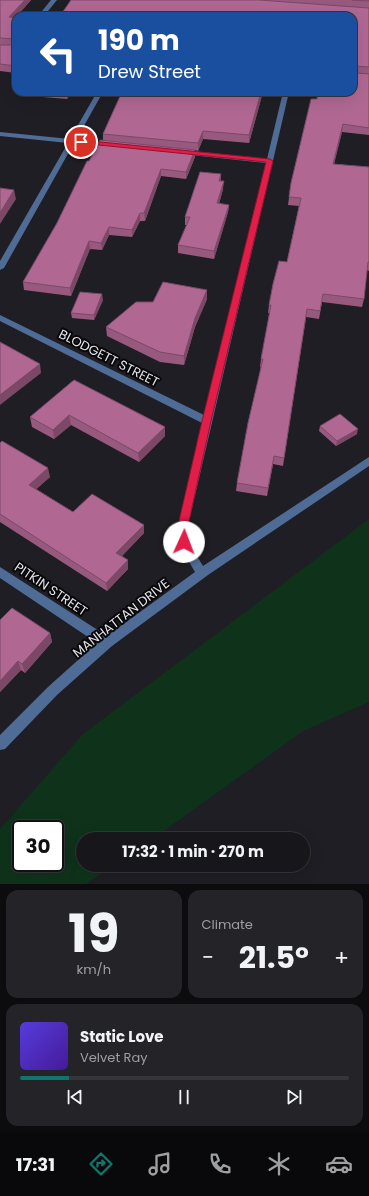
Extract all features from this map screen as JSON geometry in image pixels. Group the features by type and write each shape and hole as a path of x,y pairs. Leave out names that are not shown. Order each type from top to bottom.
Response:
{"street":[{"path":"44,12 54,0"},
{"path":"0,268 98,96"},
{"path":"202,574 187,550 182,530 285,96"},
{"path":"0,134 123,146"},
{"path":"170,151 270,161"},
{"name":"BLODGETT STREET","path":"0,318 207,421"},
{"name":"MANHATTAN DRIVE","path":"0,744 28,714 107,643 202,574 369,461"},
{"name":"PITKIN STREET","path":"0,572 107,643"}],"green space":[{"path":"369,519 369,702 303,731 163,832 76,832 76,872 104,872 86,884 0,884 0,829 83,734"}],"building":[{"path":"0,0 25,0 12,12 9,17 12,17 12,39 0,38"},
{"path":"71,0 259,0 369,8 369,67 357,66 357,12 63,12"},
{"path":"0,45 12,45 12,66 0,64"},
{"path":"357,73 369,74 369,128 343,124 333,164 369,167 369,262 364,299 323,294 320,311 307,309 284,458 274,456 268,488 237,483 248,423 263,359 261,359 271,305 269,305 273,284 279,261 287,262 301,198 289,197 291,183 311,99 317,99 317,96 357,96"},
{"path":"120,96 260,96 249,135 203,131 198,143 103,134"},
{"path":"100,140 195,150 186,172 161,169 144,213 140,213 132,230 109,227 101,243 89,241 70,288 23,282 57,223 87,161 89,161"},
{"path":"200,172 221,174 219,181 224,181 217,203 229,205 214,251 178,245 190,217 185,217"},
{"path":"0,188 14,190 0,213"},
{"path":"163,282 207,290 195,318 184,356 160,352 106,327 136,302 153,302"},
{"path":"80,292 102,294 94,315 71,313"},
{"path":"0,342 40,364 0,395"},
{"path":"74,380 165,427 138,453 69,415 53,430 30,417"},
{"path":"340,414 358,429 337,441 320,426"},
{"path":"2,441 48,468 29,485 73,512 92,494 144,525 116,553 128,560 106,583 0,514 0,443"},
{"path":"12,608 50,633 22,664 18,661 0,681 0,620"}],"route":[{"path":"81,142 270,161 182,530 184,542"}]}
